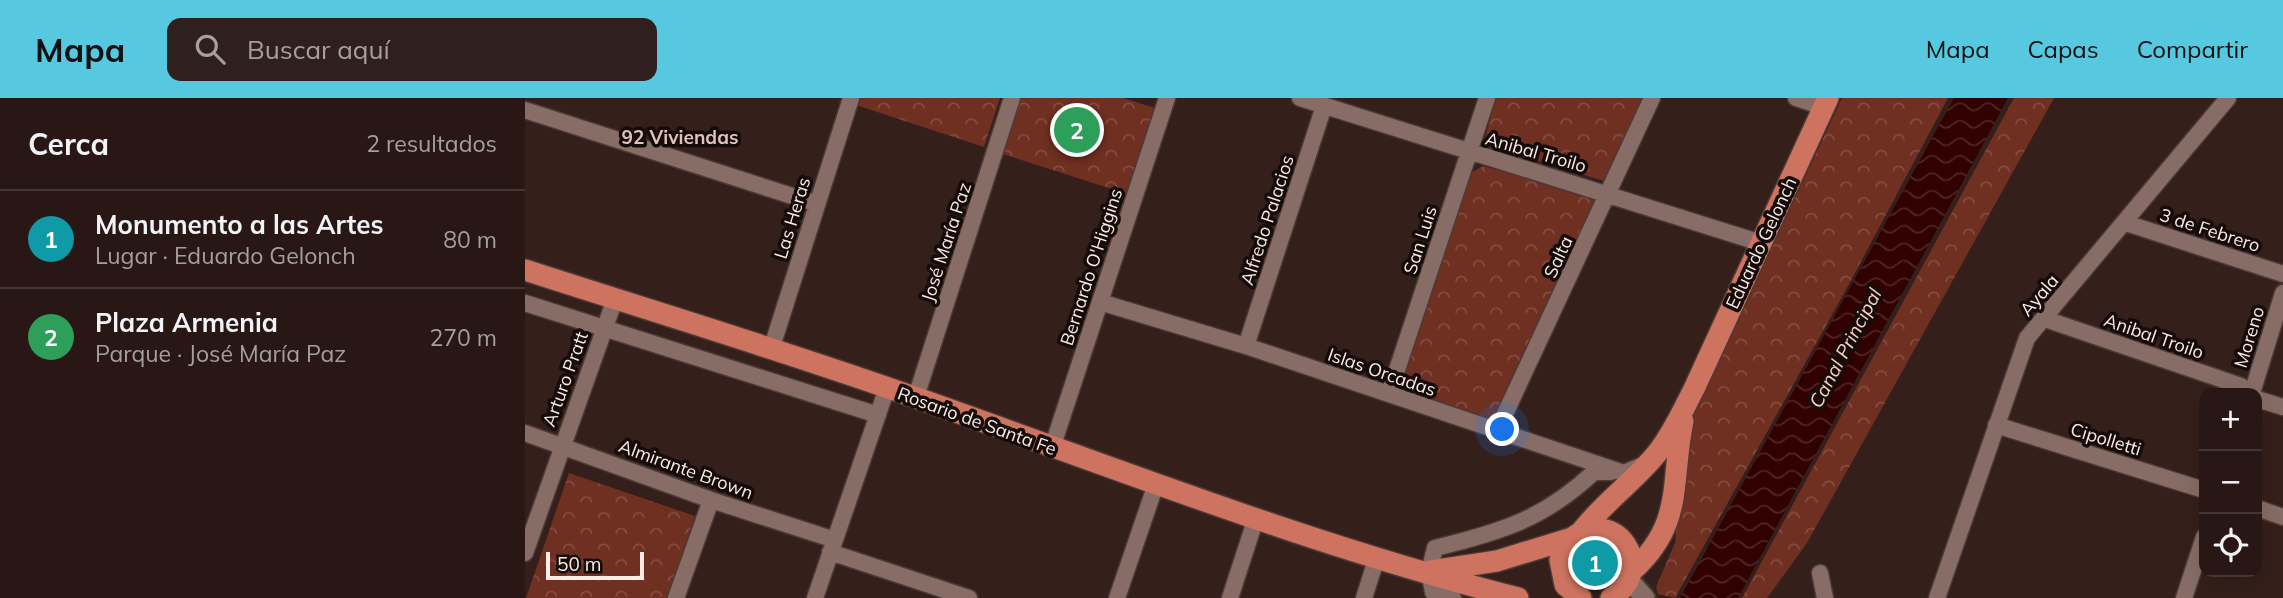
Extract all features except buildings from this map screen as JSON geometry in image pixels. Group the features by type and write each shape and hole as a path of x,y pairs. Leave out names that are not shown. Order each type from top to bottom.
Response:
{"main road":[{"name":"Eduardo Gelonch","path":"1577,597 1565,584 1560,568 1562,552 1594,515 1661,449 1694,389 1826,103"},
{"name":"Rosario de Santa Fe","path":"525,270 916,397 1052,448 1257,519 1448,580 1518,598"},
{"name":"Eduardo Gelonch","path":"1611,598 1658,544 1668,523 1683,422 1694,389"},
{"path":"1577,535 1597,528 1619,537 1631,556 1630,576"},
{"name":"Rosario de Santa Fe","path":"1429,572 1497,561 1577,535"}],"street":[{"name":"Las Heras","path":"771,350 851,98"},
{"name":"José María Paz","path":"916,397 1012,98"},
{"name":"Bernardo O'Higgins","path":"1052,448 1167,98"},
{"name":"Anibal Troilo","path":"1300,98 1761,243"},
{"name":"San Luis","path":"1389,394 1487,98"},
{"name":"Salta","path":"1497,431 1652,98"},
{"path":"1796,98 1826,103"},
{"name":"Ayala","path":"1937,598 2027,338 2228,98"},
{"name":"Alfredo Palacios","path":"1246,346 1324,106"},
{"path":"525,110 817,204"},
{"name":"3 de Febrero","path":"2126,223 2283,274"},
{"name":"Moreno","path":"2251,388 2283,293"},
{"name":"Arturo Pratt","path":"525,553 561,445 615,299"},
{"name":"Islas Orcadas","path":"1100,302 1246,346 1624,473"},
{"path":"525,303 878,415"},
{"name":"Anibal Troilo","path":"2045,319 2243,388"},
{"path":"815,598 887,388"},
{"path":"2262,401 2283,407"},
{"name":"Cipolletti","path":"1997,425 2199,488"},
{"name":"Almirante Brown","path":"525,433 969,598"},
{"path":"1453,598 1433,592 1429,572 1435,548 1534,518 1573,492 1594,472 1624,473 1650,461"},
{"path":"1117,598 1156,484"},
{"path":"676,598 711,500"},
{"path":"2262,510 2283,517"},
{"path":"1230,598 1257,519"},
{"path":"2184,598 2199,552"},
{"path":"1364,598 1377,557"},
{"path":"1819,573 1825,598"},
{"path":"1630,576 1645,598"}],"green space":[{"path":"858,98 1000,98 984,147 856,105"},
{"path":"1018,98 1123,98 1155,108 1127,194 1000,153"},
{"path":"1496,98 1643,98 1604,181 1483,144"},
{"path":"1842,98 1948,98 1848,286 1675,598 1658,594 1656,587 1675,543 1688,426"},
{"path":"2014,98 2054,98 1807,543 1767,598 1742,598"},
{"path":"1483,166 1594,198 1596,205 1496,413 1488,418 1408,394 1402,382 1471,173"},
{"path":"569,473 695,516 667,598 526,598"},
{"path":"1595,539 1613,546 1620,564 1613,582 1595,589 1577,582 1570,564 1577,546"}],"water":[{"name":"Canal Principal","path":"1954,98 2008,98 1738,598 1680,598"}],"place":[{"name":"Plaza Armenia","path":"1077,130"},
{"name":"Monumento a las Artes","path":"1595,563"}],"district":[{"name":"92 Viviendas","path":"680,137"}]}
